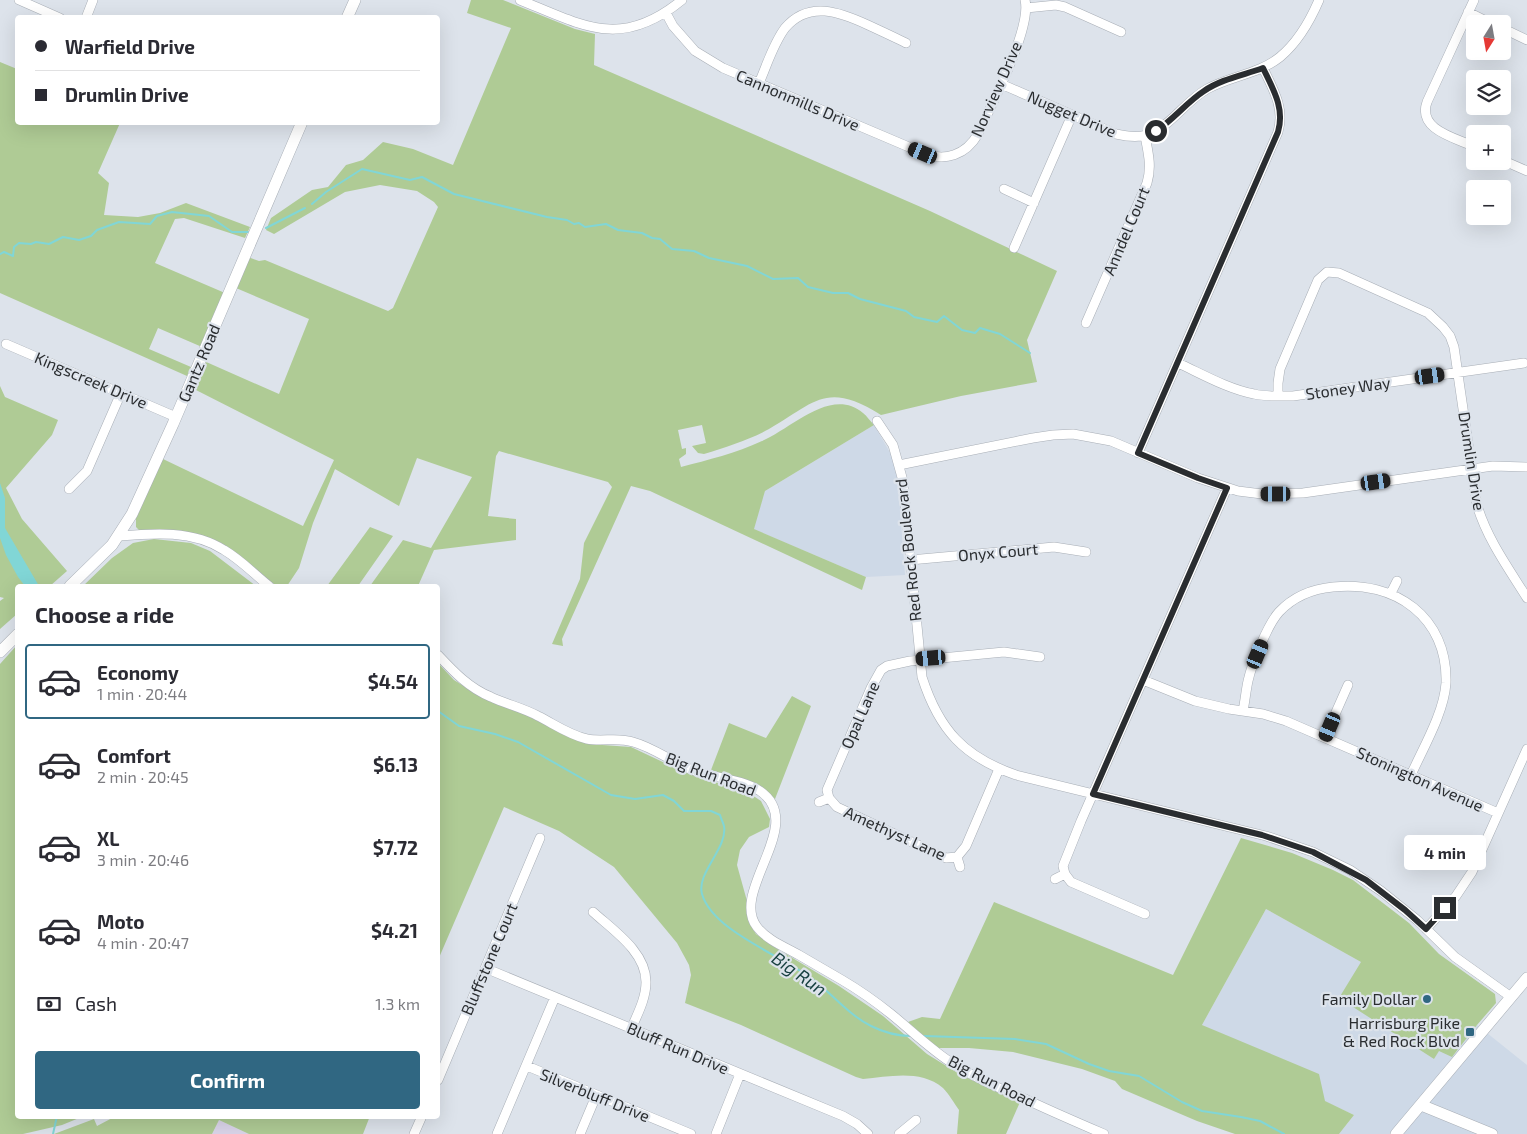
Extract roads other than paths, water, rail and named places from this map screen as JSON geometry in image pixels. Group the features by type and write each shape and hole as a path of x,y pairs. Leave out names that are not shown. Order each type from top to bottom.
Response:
{"main road":[{"path":"348,15 355,0"},
{"name":"Gantz Road","path":"72,584 100,558 119,536 143,491 301,125"},
{"path":"0,652 15,637"},
{"path":"1396,1134 1527,978"},
{"path":"1421,1105 1492,1134"}],"street":[{"path":"19,0 53,15"},
{"path":"87,15 93,0"},
{"path":"520,0 574,22 598,29 621,29 650,22 666,13 682,0"},
{"path":"1145,136 1167,124 1190,101 1206,89 1263,68 1279,58 1294,44 1312,16 1319,0"},
{"path":"1466,144 1436,129 1426,118 1425,113 1427,102 1474,0"},
{"path":"1025,4 1056,4 1120,32"},
{"name":"Norview Drive","path":"948,157 964,151 974,140 1023,30 1025,4"},
{"path":"759,84 778,38 785,28 794,19 817,10 841,13 906,43"},
{"path":"1468,12 1474,15"},
{"name":"Cannonmills Drive","path":"666,13 673,26 695,51 723,68 923,153 931,156 948,157"},
{"path":"1511,32 1527,40"},
{"path":"1138,453 1278,132 1281,122 1279,103 1263,68"},
{"name":"Nugget Drive","path":"1000,84 1125,136 1145,136"},
{"path":"1014,248 1072,115"},
{"name":"Anndel Court","path":"1086,324 1147,183 1150,163 1145,136"},
{"path":"1511,164 1527,172"},
{"path":"1004,189 1034,203"},
{"path":"1278,396 1280,369 1318,280 1327,272 1324,263"},
{"name":"Drumlin Drive","path":"1327,272 1340,273 1420,309 1435,318 1450,336 1454,347 1481,517 1488,534 1527,598"},
{"name":"Kingscreek Drive","path":"6,344 176,417"},
{"name":"Stoney Way","path":"1178,362 1242,391 1264,396 1278,396 1524,363"},
{"path":"69,488 87,471 121,393"},
{"name":"Red Rock Boulevard","path":"877,421 893,445 903,481 922,677 929,699 940,720 953,737 968,751 982,761 1016,775 1262,835 1313,852 1381,890 1455,957 1511,997"},
{"path":"899,465 1053,435 1073,434 1111,441 1198,478 1227,488 1262,494 1290,494 1493,466 1527,467"},
{"path":"1145,914 1071,882 1065,874 1063,866 1227,488"},
{"path":"119,536 148,534 198,538 224,549 267,584"},
{"name":"Onyx Court","path":"910,560 1054,547 1086,552"},
{"path":"1391,593 1397,581"},
{"path":"1243,710 1248,679 1265,636 1278,613 1290,602 1314,590 1350,585 1391,593 1414,607 1432,627 1442,652 1445,668 1446,684 1438,715 1411,775"},
{"name":"Opal Lane","path":"829,798 827,790 877,676 887,666 919,660 1004,652 1040,656"},
{"name":"Big Run Road","path":"440,658 457,676 489,697 531,712 572,733 590,739 630,741 652,749 690,769 748,786 761,792 770,803 775,816 775,822 774,836 758,877 752,902 752,916 758,928 779,944 844,981 889,1012 934,1051 970,1075 1104,1134"},
{"name":"Stonington Avenue","path":"1143,680 1195,702 1263,714 1286,721 1498,813"},
{"path":"1326,738 1348,685"},
{"path":"1426,929 1456,896 1472,872 1527,749"},
{"name":"Amethyst Lane","path":"829,798 837,807 946,858 957,857 966,846 999,769"},
{"path":"819,802 829,798"},
{"name":"Bluffstone Court","path":"440,1075 540,838"},
{"path":"957,857 960,867"},
{"path":"1055,879 1065,874"},
{"path":"593,912 632,947 644,968 646,983 644,997 632,1027"},
{"name":"Bluff Run Drive","path":"485,968 632,1027 843,1116 857,1124 868,1134"},
{"path":"496,1134 555,997"},
{"name":"Silverbluff Drive","path":"526,1066 690,1134"},
{"path":"716,1134 740,1074"},
{"path":"580,1134 596,1096"},
{"path":"414,1134 421,1119"},
{"path":"899,1134 916,1120"}],"water":[{"path":"0,483 5,498 5,528 38,584 23,584 6,555 0,538"}],"waterway":[{"path":"312,204 326,192 362,169 410,180 422,177 454,194 547,217 567,220 574,224 579,223 585,227 606,224 618,230 642,233 652,238 660,239 672,249 694,251 709,258 747,266 773,279 798,278 808,287 833,293 848,293 860,299 906,311 914,317 937,322 944,316 962,330 975,333 980,328 1000,334 1030,353"},
{"path":"266,228 305,208"},
{"path":"0,254 4,252 13,256 14,247 19,243 31,244 36,242 49,244 63,237 79,240 91,236 97,230 119,222 150,224 157,216 172,212 209,216 232,232 248,232"},
{"name":"Big Run","path":"440,712 459,726 495,734 518,742 611,795 635,799 663,795 674,801 684,811 711,811 720,815 724,826 724,834 701,886 702,894 709,908 734,932 815,981 863,1022 886,1032 911,1036"},
{"name":"Big Run","path":"924,1036 1015,1039 1046,1044 1109,1071 1139,1076 1182,1102 1202,1111 1260,1121 1284,1134"},
{"path":"53,1134 56,1119"}],"place":[{"name":"Family Dollar","path":"1427,999"},
{"name":"Harrisburg Pike & Red Rock Blvd","path":"1470,1032"}]}
